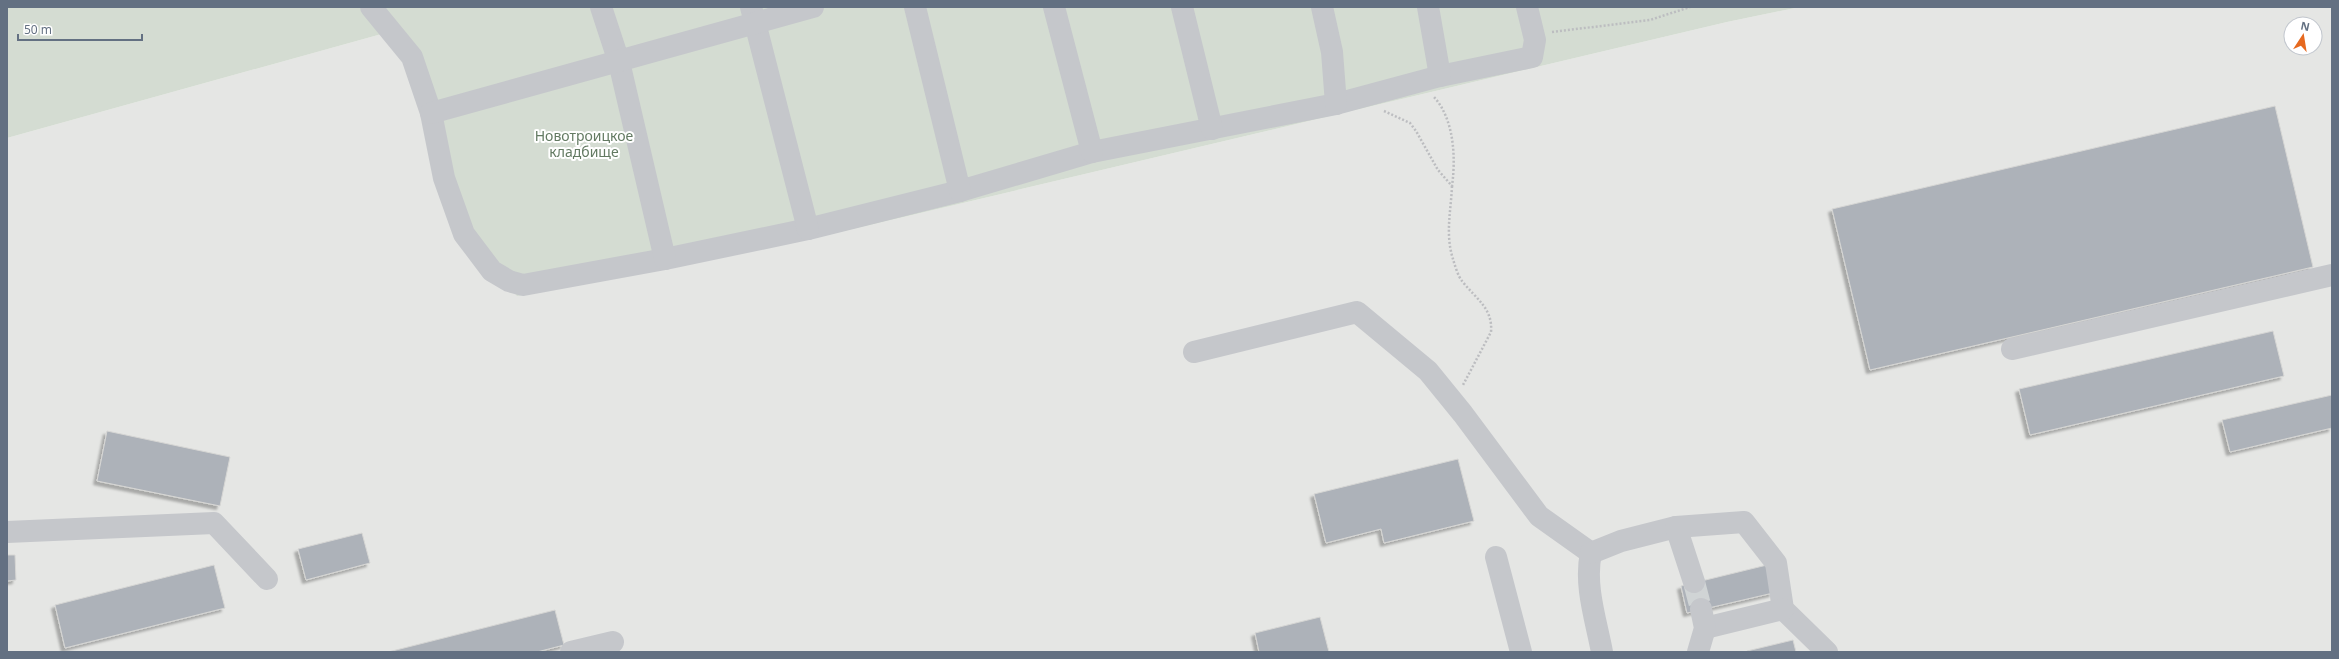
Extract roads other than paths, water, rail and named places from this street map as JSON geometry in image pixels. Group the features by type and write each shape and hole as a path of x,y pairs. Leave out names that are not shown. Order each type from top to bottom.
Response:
{"street":[{"path":"370,7 412,57 430,113 444,178 464,234 492,270 509,281 524,285 666,259 808,229 960,191 1092,152 1336,104 1440,76 1532,57 1535,40 1527,7"},
{"path":"601,7 619,62 666,259"},
{"path":"430,113 619,62 753,15 813,7"},
{"path":"915,7 960,191"},
{"path":"1054,7 1092,152"},
{"path":"1182,7 1212,129"},
{"path":"1322,7 1332,52 1336,104"},
{"path":"1428,7 1440,76"},
{"path":"753,15 808,229"},
{"path":"2012,349 2332,275"},
{"path":"1194,352 1358,312 1428,371 1458,407 1539,516 1591,553"},
{"path":"1591,553 1621,541 1676,527 1744,522 1776,563 1783,609 1827,652"},
{"path":"7,532 214,523 267,579"},
{"path":"1676,527 1694,582"},
{"path":"1591,553 1587,569 1588,581 1602,652"},
{"path":"1496,557 1520,652"},
{"path":"1698,652 1703,619 1783,609"},
{"path":"571,652 613,642"}],"tunnel":[{"path":"1694,582 1701,609"}],"park label":[{"name":"Новотроицкое кладбище","path":"584,144"}]}
